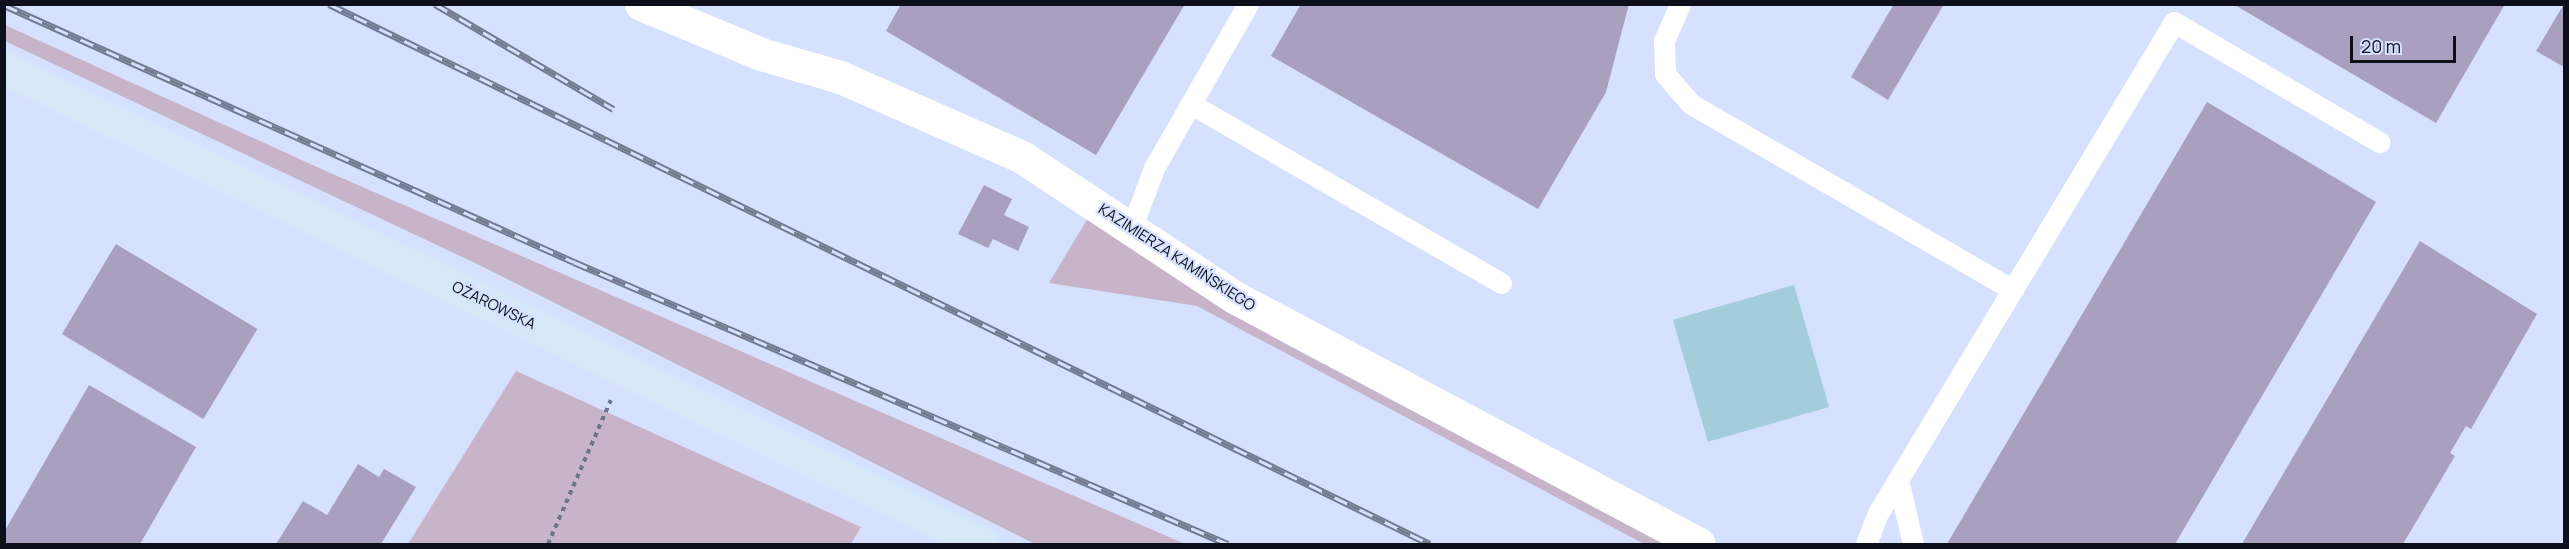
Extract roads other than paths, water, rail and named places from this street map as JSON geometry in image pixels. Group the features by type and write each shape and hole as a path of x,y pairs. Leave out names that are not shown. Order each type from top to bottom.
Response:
{"main road":[{"name":"OŻAROWSKA","path":"4,68 982,544"}],"street":[{"name":"KAZIMIERZA KAMIŃSKIEGO","path":"641,4 761,54 840,76 1022,157 1236,298 1699,544"}],"lane":[{"path":"1131,229 1154,168 1248,4"},
{"path":"1680,4 1664,41 1665,74 1691,104 2013,290"},
{"path":"1866,544 1898,480 2174,22 2379,142"},
{"path":"1191,104 1501,283"},
{"path":"1898,480 1913,544"}],"water":[{"path":"1794,285 1829,407 1708,442 1673,320"}],"railway":[{"path":"329,4 1430,544"},
{"path":"435,4 613,109"},
{"path":"4,5 574,262 1228,544"}]}
